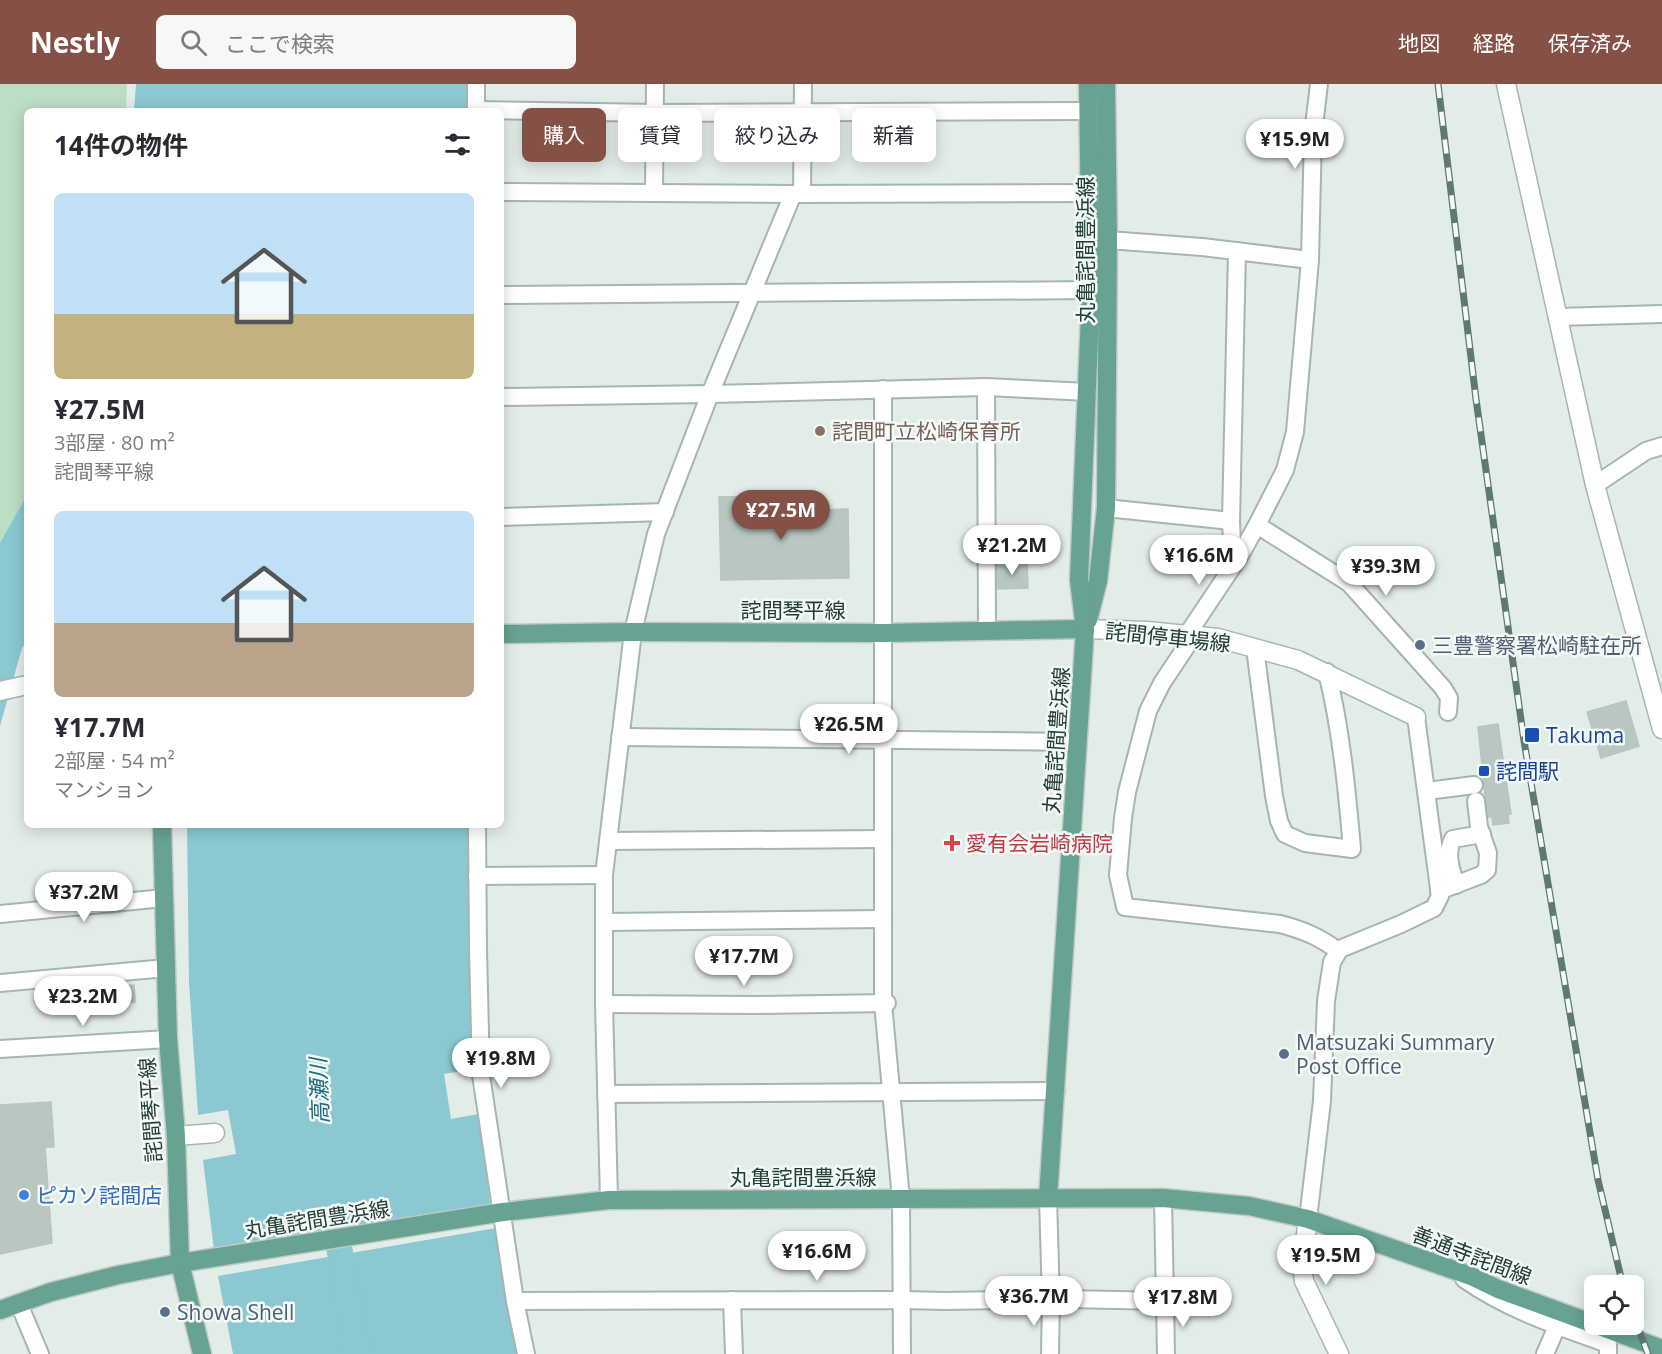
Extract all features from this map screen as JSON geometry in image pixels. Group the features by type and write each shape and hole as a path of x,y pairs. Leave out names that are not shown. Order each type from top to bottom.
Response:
{"main road":[{"name":"丸亀詫間豊浜線","path":"1085,629 1098,581 1106,508 1108,240 1098,193 1088,84"},
{"name":"丸亀詫間豊浜線","path":"0,1310 51,1292 118,1275 180,1263 503,1212 609,1200 1048,1198 1085,629 1079,579 1091,290 1106,84"},
{"name":"詫間琴平線","path":"504,634 884,633 1085,629"},
{"name":"詫間琴平線","path":"162,828 168,1040 176,1136 180,1263 202,1354"},
{"name":"善通寺詫間線","path":"1048,1198 1163,1198 1249,1206 1308,1219 1448,1268 1662,1349"}],"street":[{"path":"476,84 476,108"},
{"path":"655,84 655,108"},
{"path":"802,108 803,84"},
{"path":"1319,84 1313,134 1310,260 1295,432 1285,470 1257,525 1187,635 1186,646 1154,696 1148,711 1127,792 1118,875 1125,907 1280,924 1302,929 1321,938 1338,951"},
{"path":"1506,84 1595,485 1662,729"},
{"path":"504,110 618,112"},
{"path":"840,114 1089,111"},
{"path":"654,162 654,193"},
{"path":"609,1200 603,1004 604,876 633,632 656,534 710,394 797,194 799,162"},
{"path":"504,192 1098,193"},
{"path":"1108,240 1310,260"},
{"path":"1233,566 1231,521 1237,251"},
{"path":"504,295 1091,290"},
{"path":"1557,317 1662,314"},
{"path":"504,396 710,394 986,387 1088,392"},
{"path":"986,387 987,630"},
{"path":"883,389 883,919 890,1091 901,1198 902,1354"},
{"path":"1595,485 1646,451 1662,446"},
{"path":"1106,508 1231,521"},
{"path":"504,516 665,512"},
{"path":"1257,525 1349,583 1443,688 1449,698 1448,711"},
{"name":"詫間停車場線","path":"1085,629 1218,638 1298,660 1327,672 1416,717"},
{"path":"1255,648 1274,796 1279,821 1285,834 1305,843 1352,849 1348,804 1327,672"},
{"path":"1339,1354 1304,1281 1302,1263 1323,1101 1326,1001 1332,962 1340,949 1434,908 1440,896 1416,717"},
{"path":"620,736 1078,742"},
{"path":"1427,791 1475,793 1482,834 1488,853 1486,870 1481,875 1439,891"},
{"path":"477,828 481,1075 515,1301 526,1354"},
{"path":"1456,885 1449,859 1449,846 1453,839 1482,834"},
{"path":"609,841 882,839"},
{"path":"477,876 604,876"},
{"path":"0,914 164,898"},
{"path":"604,922 883,919"},
{"path":"0,983 166,968"},
{"path":"603,1004 885,1003"},
{"path":"0,1049 168,1040"},
{"path":"606,1094 1056,1091"},
{"path":"176,1136 215,1133"},
{"path":"1048,1198 1052,1301 1050,1354"},
{"path":"1163,1198 1166,1354"},
{"path":"1448,1268 1489,1296 1524,1314 1608,1344 1608,1354"},
{"path":"515,1301 1052,1301 1066,1299 1166,1301"},
{"path":"732,1300 734,1354"},
{"path":"19,1304 40,1354"},
{"path":"1545,1354 1557,1326"}],"green space":[{"path":"0,84 127,84 126,108 24,108 24,504 0,548"}],"water":[{"path":"136,84 467,84 467,108 134,108"},
{"path":"24,500 24,645 0,726 0,543"},
{"path":"187,828 468,828 469,931 475,1069 444,1074 451,1119 478,1114 490,1204 214,1250 203,1160 236,1154 228,1110 198,1115 189,982"},
{"path":"496,1228 517,1354 233,1354 218,1276"}],"building":[{"path":"771,496 772,511 848,509 849,578 721,580 719,497"},
{"path":"1027,562 1028,588 997,589 997,563"},
{"path":"1626,701 1639,746 1601,758 1587,712"},
{"path":"1498,724 1511,814 1508,814 1509,823 1493,825 1492,817 1488,817 1478,727"},
{"path":"134,985 135,1002 107,1004 106,987"},
{"name":"ピカソ詫間店","path":"51,1102 54,1147 45,1147 52,1243 0,1254 0,1105"}],"waterway":[{"name":"高瀬川","path":"333,1213 358,1354"}],"railway":[{"path":"1438,84 1476,399 1524,741 1598,1180 1620,1275"},
{"path":"1641,1335 1648,1354"}],"place":[{"name":"詫間町立松崎保育所","path":"820,431"},
{"name":"三豊警察署松崎駐在所","path":"1420,645"},
{"name":"Takuma","path":"1532,735"},
{"name":"詫間駅","path":"1484,771"},
{"name":"愛有会岩崎病院","path":"952,843"},
{"name":"Matsuzaki Summary Post Office","path":"1284,1054"},
{"name":"ピカソ詫間店","path":"24,1195"},
{"name":"Showa Shell","path":"165,1312"}]}
